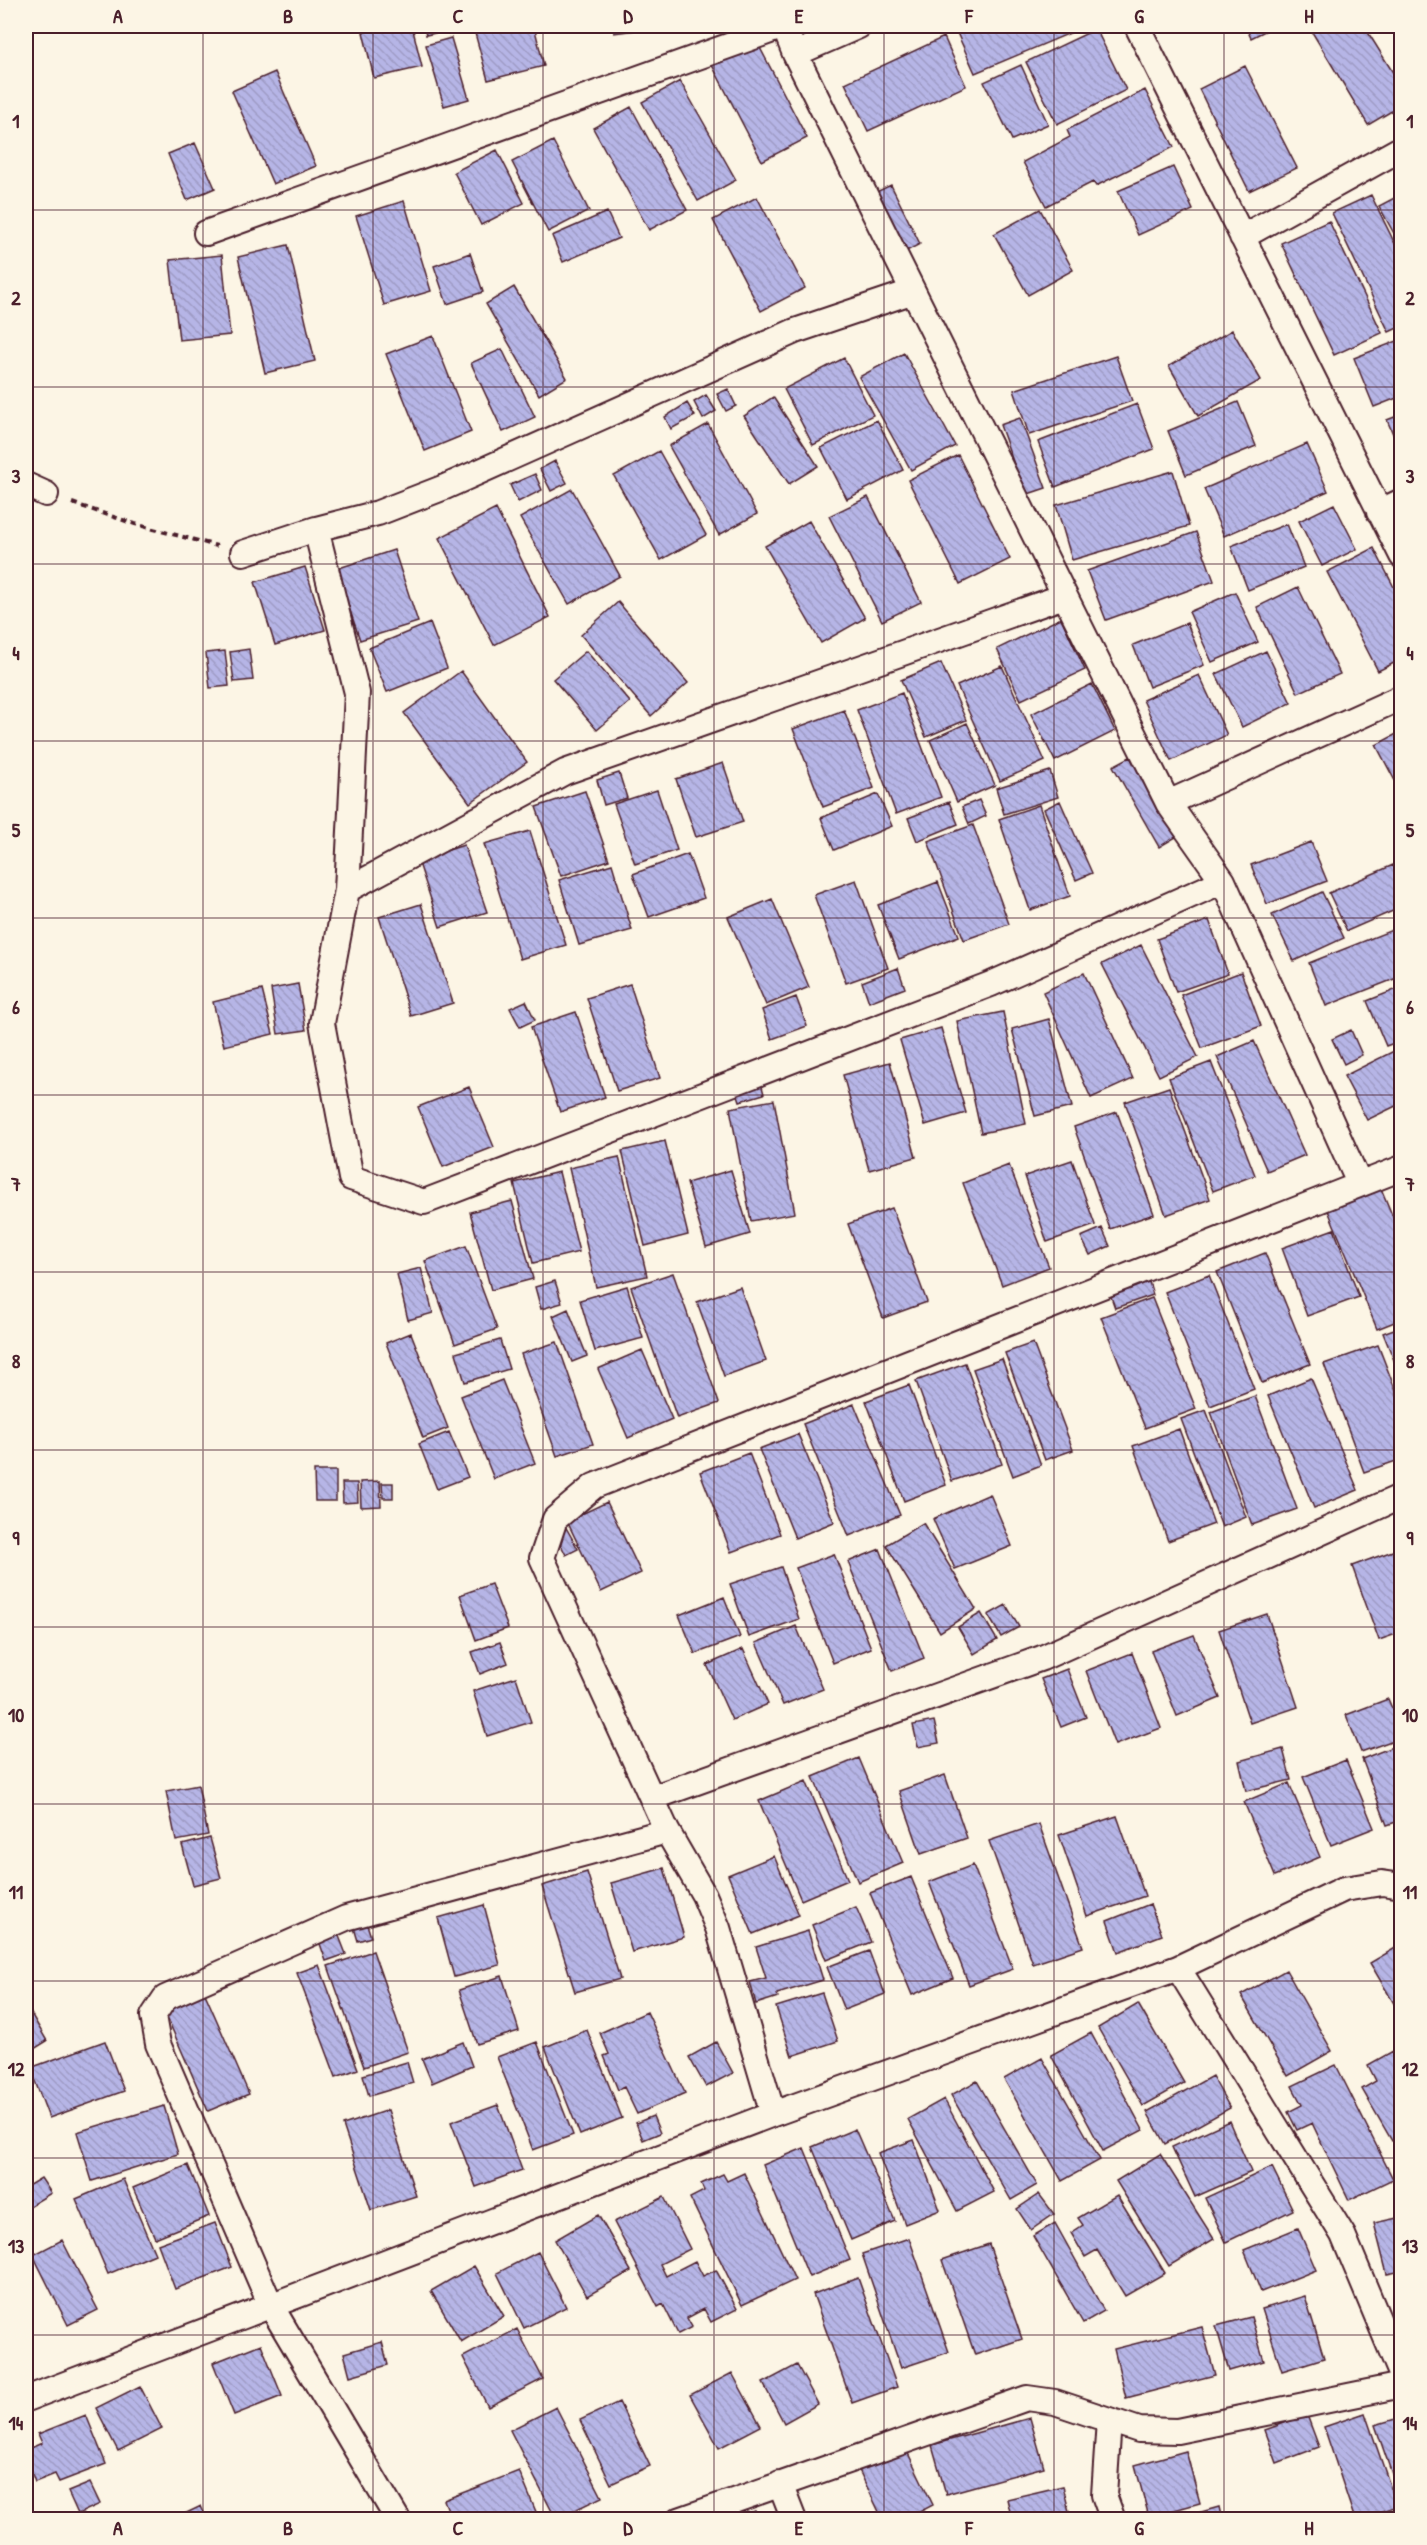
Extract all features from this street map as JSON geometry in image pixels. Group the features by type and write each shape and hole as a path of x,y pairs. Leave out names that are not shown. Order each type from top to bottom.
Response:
{"street":[{"path":"206,233 784,26 795,54 911,292 1168,803 1223,881 1359,1183"},
{"path":"795,54 859,26"},
{"path":"1137,26 1401,556"},
{"path":"1242,237 1401,148"},
{"path":"243,553 316,529 378,513 445,487 795,331 911,292"},
{"path":"1379,512 1401,501"},
{"path":"316,529 357,693 347,890 322,1023 351,1178 424,1202 991,984 1223,881"},
{"path":"347,890 565,772 1064,596"},
{"path":"1168,803 1401,697"},
{"path":"773,2114 718,1928 704,1895 667,1831 542,1558 555,1519 594,1486 1401,1168"},
{"path":"652,1798 1042,1658 1401,1496"},
{"path":"398,2520 271,2306 158,2044 153,2016 165,1998 346,1918 667,1831"},
{"path":"26,2399 773,2114 1178,1968 1344,1889 1382,1883 1401,1886"},
{"path":"1178,1968 1343,2235 1401,2376"},
{"path":"679,2520 1027,2398 1054,2402 1139,2430 1177,2431 1401,2385"},
{"path":"1109,2420 1104,2495 1113,2520"},
{"path":"780,2484 794,2520"}],"path":[{"path":"36,490 135,524 243,553"}],"building":[{"path":"390,26 412,26 422,67 374,78 363,32"},
{"path":"424,26 466,26 426,35"},
{"path":"473,26 534,26 544,66 488,80"},
{"path":"613,26 659,26 659,27 614,33"},
{"path":"954,26 1072,26 1075,31 975,73"},
{"path":"1245,26 1275,26 1251,38"},
{"path":"1323,26 1364,26 1402,87 1402,105 1368,125 1312,32"},
{"path":"1096,29 1126,90 1057,124 1026,62"},
{"path":"944,37 966,86 868,131 845,83"},
{"path":"451,38 469,99 444,106 426,45"},
{"path":"757,42 807,138 762,161 712,65"},
{"path":"1021,65 1048,124 1012,140 984,82"},
{"path":"1245,66 1297,168 1249,191 1199,89"},
{"path":"275,72 316,166 273,184 232,91"},
{"path":"680,81 736,180 698,201 642,102"},
{"path":"1145,90 1174,147 1096,186 1093,182 1046,206 1023,162 1070,137 1067,130"},
{"path":"631,107 687,210 649,230 593,128"},
{"path":"553,141 589,211 548,232 512,162"},
{"path":"195,143 215,188 187,200 168,154"},
{"path":"497,150 524,203 481,225 454,172"},
{"path":"1173,167 1193,210 1138,235 1118,191"},
{"path":"891,185 920,244 897,256 868,196"},
{"path":"1402,194 1402,248 1379,206"},
{"path":"1371,195 1402,258 1402,326 1389,332 1332,213"},
{"path":"757,197 805,288 761,311 713,220"},
{"path":"404,201 431,291 384,305 356,216"},
{"path":"1040,209 1073,270 1028,295 994,234"},
{"path":"607,212 619,238 563,262 552,236"},
{"path":"1329,221 1382,333 1334,355 1281,243"},
{"path":"288,245 315,361 265,373 238,257"},
{"path":"470,253 483,292 447,304 434,266"},
{"path":"222,255 230,335 179,340 170,260"},
{"path":"514,287 567,378 539,395 486,304"},
{"path":"1232,330 1261,380 1198,416 1169,366"},
{"path":"433,336 471,432 425,451 386,354"},
{"path":"1402,339 1402,396 1374,407 1354,358"},
{"path":"502,349 535,417 503,432 471,363"},
{"path":"904,353 955,446 911,470 859,377"},
{"path":"1116,356 1132,401 1029,435 1014,390"},
{"path":"844,358 873,415 813,445 784,389"},
{"path":"728,389 736,406 726,411 717,394"},
{"path":"706,395 716,411 703,419 694,402"},
{"path":"773,397 818,466 789,484 744,416"},
{"path":"1238,402 1256,446 1186,475 1168,431"},
{"path":"687,403 695,416 671,429 665,417"},
{"path":"1137,404 1154,449 1055,487 1038,442"},
{"path":"1402,414 1402,455 1387,420"},
{"path":"1020,418 1046,488 1025,495 1000,425"},
{"path":"877,420 903,470 847,499 821,448"},
{"path":"708,424 757,514 719,535 669,446"},
{"path":"1307,444 1328,491 1224,536 1204,489"},
{"path":"659,451 706,535 661,560 614,476"},
{"path":"958,455 1010,559 960,584 908,480"},
{"path":"555,461 567,483 551,491 540,469"},
{"path":"1173,471 1189,526 1072,560 1056,505"},
{"path":"535,474 542,490 518,502 510,485"},
{"path":"572,489 620,576 569,604 520,518"},
{"path":"868,497 921,602 882,621 829,516"},
{"path":"1334,504 1357,549 1322,566 1299,521"},
{"path":"496,509 550,617 494,645 439,538"},
{"path":"809,521 865,618 821,643 765,546"},
{"path":"1287,524 1304,567 1248,590 1231,546"},
{"path":"1196,532 1214,581 1106,620 1087,571"},
{"path":"1374,548 1402,603 1402,659 1378,671 1327,572"},
{"path":"394,550 418,622 360,640 336,569"},
{"path":"305,567 325,630 275,645 255,582"},
{"path":"1298,587 1340,674 1298,693 1257,607"},
{"path":"1235,592 1258,642 1212,662 1189,612"},
{"path":"618,602 688,683 651,716 581,635"},
{"path":"1061,618 1085,670 1021,700 997,649"},
{"path":"430,623 447,668 387,692 369,648"},
{"path":"1187,623 1204,665 1149,687 1133,645"},
{"path":"249,649 253,680 234,682 230,652"},
{"path":"225,651 229,686 210,688 206,653"},
{"path":"586,651 630,702 597,730 553,679"},
{"path":"1266,651 1291,703 1242,727 1216,674"},
{"path":"941,663 966,720 926,737 901,680"},
{"path":"1002,666 1045,761 1000,781 957,686"},
{"path":"461,671 527,762 470,803 404,713"},
{"path":"1199,675 1227,735 1171,761 1143,700"},
{"path":"1092,684 1115,731 1055,761 1031,714"},
{"path":"902,693 941,797 896,814 857,710"},
{"path":"844,710 874,788 823,807 793,729"},
{"path":"967,723 995,785 957,802 930,740"},
{"path":"1402,731 1402,794 1376,745"},
{"path":"1130,757 1176,837 1159,847 1113,766"},
{"path":"723,763 743,822 696,837 676,779"},
{"path":"1050,771 1058,797 1004,814 996,788"},
{"path":"619,773 627,798 604,805 597,780"},
{"path":"657,790 677,850 635,864 614,804"},
{"path":"585,791 609,860 561,876 536,807"},
{"path":"878,794 892,826 834,850 821,818"},
{"path":"979,800 986,816 969,824 962,807"},
{"path":"1060,801 1092,873 1076,880 1044,809"},
{"path":"949,802 958,824 917,841 908,818"},
{"path":"1039,805 1070,896 1030,910 999,819"},
{"path":"973,825 1009,924 964,940 928,841"},
{"path":"530,831 566,945 520,959 484,844"},
{"path":"1311,842 1327,881 1267,904 1251,865"},
{"path":"464,845 487,912 440,927 418,860"},
{"path":"688,854 704,898 649,917 633,874"},
{"path":"612,864 632,930 579,945 559,880"},
{"path":"1393,865 1402,883 1402,907 1347,931 1329,893"},
{"path":"856,880 888,968 846,983 814,895"},
{"path":"938,882 959,936 899,959 878,905"},
{"path":"1322,892 1344,938 1294,961 1272,915"},
{"path":"772,899 809,987 766,1005 728,917"},
{"path":"421,904 453,1003 411,1016 379,917"},
{"path":"1209,920 1228,974 1176,992 1157,939"},
{"path":"1402,926 1402,976 1326,1006 1309,963"},
{"path":"1141,945 1198,1057 1159,1076 1102,964"},
{"path":"898,968 905,988 869,1002 862,982"},
{"path":"1241,972 1261,1026 1202,1048 1181,995"},
{"path":"1084,973 1133,1079 1091,1098 1043,992"},
{"path":"298,984 306,1030 278,1034 271,989"},
{"path":"630,984 660,1078 617,1091 587,998"},
{"path":"1402,987 1402,1040 1386,1046 1367,1001"},
{"path":"262,990 273,1034 224,1046 213,1002"},
{"path":"796,997 807,1026 772,1039 762,1010"},
{"path":"526,1001 535,1020 520,1027 510,1008"},
{"path":"576,1012 605,1097 560,1112 531,1027"},
{"path":"1003,1012 1026,1124 981,1133 957,1021"},
{"path":"1049,1019 1072,1107 1035,1116 1012,1029"},
{"path":"941,1028 966,1113 925,1125 900,1040"},
{"path":"1351,1030 1362,1055 1344,1064 1332,1039"},
{"path":"1254,1041 1305,1155 1267,1171 1217,1057"},
{"path":"1400,1048 1402,1103 1367,1120 1344,1076"},
{"path":"890,1062 916,1157 869,1170 843,1075"},
{"path":"1211,1062 1255,1175 1213,1191 1169,1078"},
{"path":"761,1083 764,1094 740,1101 736,1089"},
{"path":"469,1087 494,1147 443,1167 418,1107"},
{"path":"1169,1087 1210,1199 1166,1215 1125,1102"},
{"path":"774,1100 795,1213 751,1221 730,1108"},
{"path":"1117,1112 1154,1214 1110,1229 1074,1127"},
{"path":"665,1141 688,1235 645,1246 622,1151"},
{"path":"619,1157 647,1276 596,1287 569,1168"},
{"path":"1072,1160 1095,1225 1047,1242 1025,1176"},
{"path":"1009,1165 1049,1267 1002,1285 963,1183"},
{"path":"731,1170 750,1234 706,1247 687,1183"},
{"path":"559,1172 579,1252 533,1263 514,1183"},
{"path":"1380,1186 1402,1239 1402,1319 1377,1329 1327,1208"},
{"path":"512,1201 533,1279 491,1290 470,1212"},
{"path":"892,1208 927,1302 883,1318 848,1224"},
{"path":"1102,1228 1110,1246 1090,1255 1081,1237"},
{"path":"1334,1229 1359,1297 1307,1316 1282,1248"},
{"path":"466,1246 497,1329 455,1344 425,1261"},
{"path":"1265,1253 1310,1364 1262,1383 1217,1272"},
{"path":"421,1268 433,1313 408,1320 397,1274"},
{"path":"673,1273 719,1403 677,1418 631,1287"},
{"path":"1147,1275 1153,1295 1115,1308 1108,1288"},
{"path":"1209,1275 1254,1389 1210,1406 1165,1292"},
{"path":"555,1281 562,1303 541,1309 535,1287"},
{"path":"627,1286 643,1338 595,1351 580,1300"},
{"path":"740,1287 766,1361 724,1376 697,1302"},
{"path":"1152,1298 1196,1409 1145,1428 1101,1317"},
{"path":"568,1309 587,1356 572,1362 553,1316"},
{"path":"1402,1326 1402,1380 1383,1333"},
{"path":"411,1333 448,1428 423,1438 386,1343"},
{"path":"500,1340 509,1369 465,1382 456,1353"},
{"path":"557,1342 593,1444 557,1456 521,1354"},
{"path":"1033,1343 1073,1450 1045,1460 1005,1353"},
{"path":"1378,1345 1402,1407 1402,1459 1364,1472 1324,1364"},
{"path":"642,1350 672,1419 628,1438 598,1369"},
{"path":"1002,1359 1041,1465 1013,1476 973,1369"},
{"path":"965,1363 1002,1464 952,1481 916,1381"},
{"path":"1311,1378 1358,1490 1314,1508 1268,1396"},
{"path":"502,1380 535,1463 494,1479 461,1396"},
{"path":"909,1385 946,1485 904,1501 866,1401"},
{"path":"1255,1396 1297,1509 1252,1525 1211,1412"},
{"path":"854,1404 900,1515 849,1536 803,1424"},
{"path":"1206,1410 1246,1517 1222,1527 1181,1419"},
{"path":"1179,1429 1214,1524 1168,1541 1133,1446"},
{"path":"449,1432 468,1477 437,1489 419,1444"},
{"path":"798,1434 834,1522 795,1538 759,1449"},
{"path":"749,1453 780,1534 731,1552 700,1472"},
{"path":"314,1471 336,1471 336,1501 315,1501"},
{"path":"380,1481 381,1506 361,1507 360,1482"},
{"path":"342,1483 357,1483 358,1502 343,1503"},
{"path":"382,1483 393,1483 393,1498 383,1498"},
{"path":"990,1494 1012,1546 955,1569 933,1519"},
{"path":"607,1502 641,1573 601,1592 567,1521"},
{"path":"923,1523 976,1609 940,1632 886,1545"},
{"path":"564,1524 578,1549 566,1555 553,1529"},
{"path":"880,1549 924,1658 892,1671 848,1562"},
{"path":"1398,1549 1402,1559 1402,1632 1379,1640 1352,1566"},
{"path":"834,1554 871,1648 833,1663 796,1568"},
{"path":"781,1567 799,1619 749,1637 730,1584"},
{"path":"491,1584 508,1628 476,1640 460,1595"},
{"path":"724,1597 740,1637 695,1654 679,1615"},
{"path":"1006,1605 1019,1627 1001,1637 988,1615"},
{"path":"981,1613 997,1640 974,1654 958,1627"},
{"path":"1267,1614 1298,1707 1250,1723 1219,1630"},
{"path":"796,1626 823,1689 783,1705 756,1643"},
{"path":"1194,1635 1220,1698 1177,1716 1151,1651"},
{"path":"500,1642 508,1663 480,1674 472,1652"},
{"path":"743,1649 768,1704 732,1720 707,1665"},
{"path":"1132,1653 1161,1728 1115,1745 1086,1671"},
{"path":"1067,1669 1086,1717 1061,1727 1041,1679"},
{"path":"516,1677 531,1722 487,1736 473,1691"},
{"path":"1388,1699 1402,1731 1402,1737 1361,1752 1346,1715"},
{"path":"934,1721 939,1743 918,1747 913,1725"},
{"path":"1402,1743 1402,1820 1387,1825 1362,1759"},
{"path":"1283,1749 1291,1780 1246,1791 1239,1761"},
{"path":"859,1758 903,1863 858,1882 813,1777"},
{"path":"1346,1760 1374,1828 1331,1845 1303,1777"},
{"path":"945,1775 967,1838 921,1854 899,1791"},
{"path":"806,1781 848,1880 801,1900 759,1801"},
{"path":"1289,1783 1320,1857 1275,1876 1244,1802"},
{"path":"198,1785 208,1835 176,1841 166,1791"},
{"path":"1117,1816 1145,1896 1087,1916 1059,1835"},
{"path":"1039,1824 1083,1947 1033,1964 989,1841"},
{"path":"210,1838 221,1878 193,1885 182,1845"},
{"path":"774,1856 799,1915 753,1934 728,1875"},
{"path":"973,1865 1013,1969 969,1985 929,1882"},
{"path":"664,1868 684,1937 632,1952 611,1883"},
{"path":"587,1872 620,1979 575,1992 542,1886"},
{"path":"911,1877 953,1978 912,1995 870,1893"},
{"path":"1150,1904 1162,1935 1118,1952 1107,1921"},
{"path":"484,1905 500,1965 454,1977 438,1918"},
{"path":"856,1907 871,1942 826,1960 812,1925"},
{"path":"365,1918 371,1937 358,1941 352,1921"},
{"path":"337,1931 346,1954 326,1961 318,1938"},
{"path":"808,1931 823,1980 777,1994 778,1997 756,2004 750,1982 766,1978 756,1947"},
{"path":"1402,1944 1402,2017 1370,1963"},
{"path":"373,1951 408,2052 364,2067 328,1966"},
{"path":"869,1951 885,1994 844,2010 827,1967"},
{"path":"319,1965 358,2069 336,2077 297,1973"},
{"path":"1286,1970 1332,2051 1288,2076 1241,1995"},
{"path":"502,1976 519,2031 477,2044 459,1990"},
{"path":"203,1989 249,2094 208,2111 162,2006"},
{"path":"822,1993 838,2041 792,2056 776,2007"},
{"path":"1138,2004 1184,2083 1143,2106 1098,2028"},
{"path":"26,2005 47,2041 26,2054"},
{"path":"647,2012 685,2093 637,2114 624,2087 618,2090 604,2056 609,2054 600,2033"},
{"path":"587,2030 622,2118 580,2135 545,2047"},
{"path":"1091,2033 1143,2130 1103,2151 1051,2055"},
{"path":"105,2041 124,2091 49,2118 30,2068"},
{"path":"463,2042 472,2066 432,2083 422,2059"},
{"path":"537,2042 573,2135 533,2150 497,2057"},
{"path":"716,2042 733,2073 706,2087 689,2057"},
{"path":"1393,2051 1402,2066 1402,2136 1392,2141 1362,2089 1376,2081 1368,2065"},
{"path":"1042,2058 1100,2160 1062,2181 1004,2079"},
{"path":"407,2062 413,2083 369,2096 363,2075"},
{"path":"1336,2065 1393,2179 1349,2200 1312,2123 1297,2130 1288,2112 1302,2105 1292,2086"},
{"path":"1212,2076 1230,2108 1165,2144 1147,2112"},
{"path":"977,2081 1037,2185 1011,2200 951,2095"},
{"path":"944,2099 994,2192 957,2211 908,2119"},
{"path":"498,2105 522,2170 476,2187 451,2122"},
{"path":"164,2106 178,2154 92,2181 77,2132"},
{"path":"388,2110 416,2196 371,2210 343,2125"},
{"path":"653,2116 660,2133 643,2140 636,2123"},
{"path":"1229,2121 1251,2172 1195,2197 1172,2147"},
{"path":"855,2129 895,2221 851,2240 812,2147"},
{"path":"914,2140 940,2210 905,2224 878,2153"},
{"path":"804,2148 850,2260 809,2277 763,2165"},
{"path":"1160,2154 1214,2239 1169,2266 1116,2181"},
{"path":"188,2165 209,2216 155,2238 133,2188"},
{"path":"1272,2167 1293,2210 1226,2242 1205,2198"},
{"path":"744,2173 795,2280 742,2305 690,2198 704,2191 701,2184 723,2174 727,2181"},
{"path":"41,2178 51,2193 28,2207 26,2187"},
{"path":"123,2179 155,2254 108,2274 76,2199"},
{"path":"1039,2194 1054,2214 1031,2230 1017,2209"},
{"path":"1117,2195 1165,2273 1125,2296 1097,2250 1085,2257 1071,2233 1083,2225 1078,2218"},
{"path":"664,2197 690,2249 660,2264 666,2276 695,2261 703,2276 716,2270 737,2309 711,2322 704,2309 687,2318 692,2327 678,2334 663,2304 658,2307 614,2222"},
{"path":"598,2215 631,2271 587,2296 555,2240"},
{"path":"1402,2217 1402,2271 1387,2274 1374,2223"},
{"path":"215,2223 232,2267 175,2289 158,2244"},
{"path":"1055,2223 1104,2311 1083,2323 1033,2236"},
{"path":"1298,2228 1316,2270 1261,2292 1244,2250"},
{"path":"909,2238 949,2352 901,2368 862,2254"},
{"path":"62,2240 98,2310 68,2325 33,2255"},
{"path":"989,2244 1022,2339 975,2355 942,2260"},
{"path":"538,2252 566,2307 524,2328 497,2273"},
{"path":"474,2266 504,2316 461,2342 431,2291"},
{"path":"858,2278 897,2387 852,2403 813,2294"},
{"path":"1305,2296 1324,2358 1282,2371 1262,2309"},
{"path":"1251,2317 1264,2361 1229,2371 1216,2326"},
{"path":"1202,2327 1215,2375 1126,2398 1114,2349"},
{"path":"517,2329 543,2379 488,2407 463,2357"},
{"path":"382,2342 388,2365 350,2376 344,2353"},
{"path":"261,2344 282,2396 234,2415 213,2363"},
{"path":"797,2365 818,2404 784,2423 763,2383"},
{"path":"732,2373 761,2426 719,2448 690,2395"},
{"path":"140,2386 162,2429 118,2451 96,2408"},
{"path":"619,2402 650,2466 611,2484 580,2420"},
{"path":"556,2407 602,2497 556,2519 510,2430"},
{"path":"1365,2413 1397,2506 1355,2520 1324,2427"},
{"path":"86,2415 106,2464 59,2482 55,2474 35,2482 26,2458 26,2450 42,2443 38,2434"},
{"path":"1307,2415 1319,2447 1277,2463 1265,2430"},
{"path":"1402,2417 1402,2503 1375,2425"},
{"path":"1030,2418 1044,2467 946,2494 932,2445"},
{"path":"905,2447 933,2505 904,2520 883,2520 859,2470"},
{"path":"1186,2451 1200,2503 1149,2517 1135,2465"},
{"path":"519,2471 539,2519 452,2520 444,2500"},
{"path":"90,2483 100,2504 78,2514 68,2492"},
{"path":"1063,2486 1071,2520 1012,2520 1007,2499"},
{"path":"201,2506 207,2520 172,2520"},
{"path":"1219,2507 1222,2520 1173,2520"},
{"path":"755,2511 758,2520 732,2520"}]}
